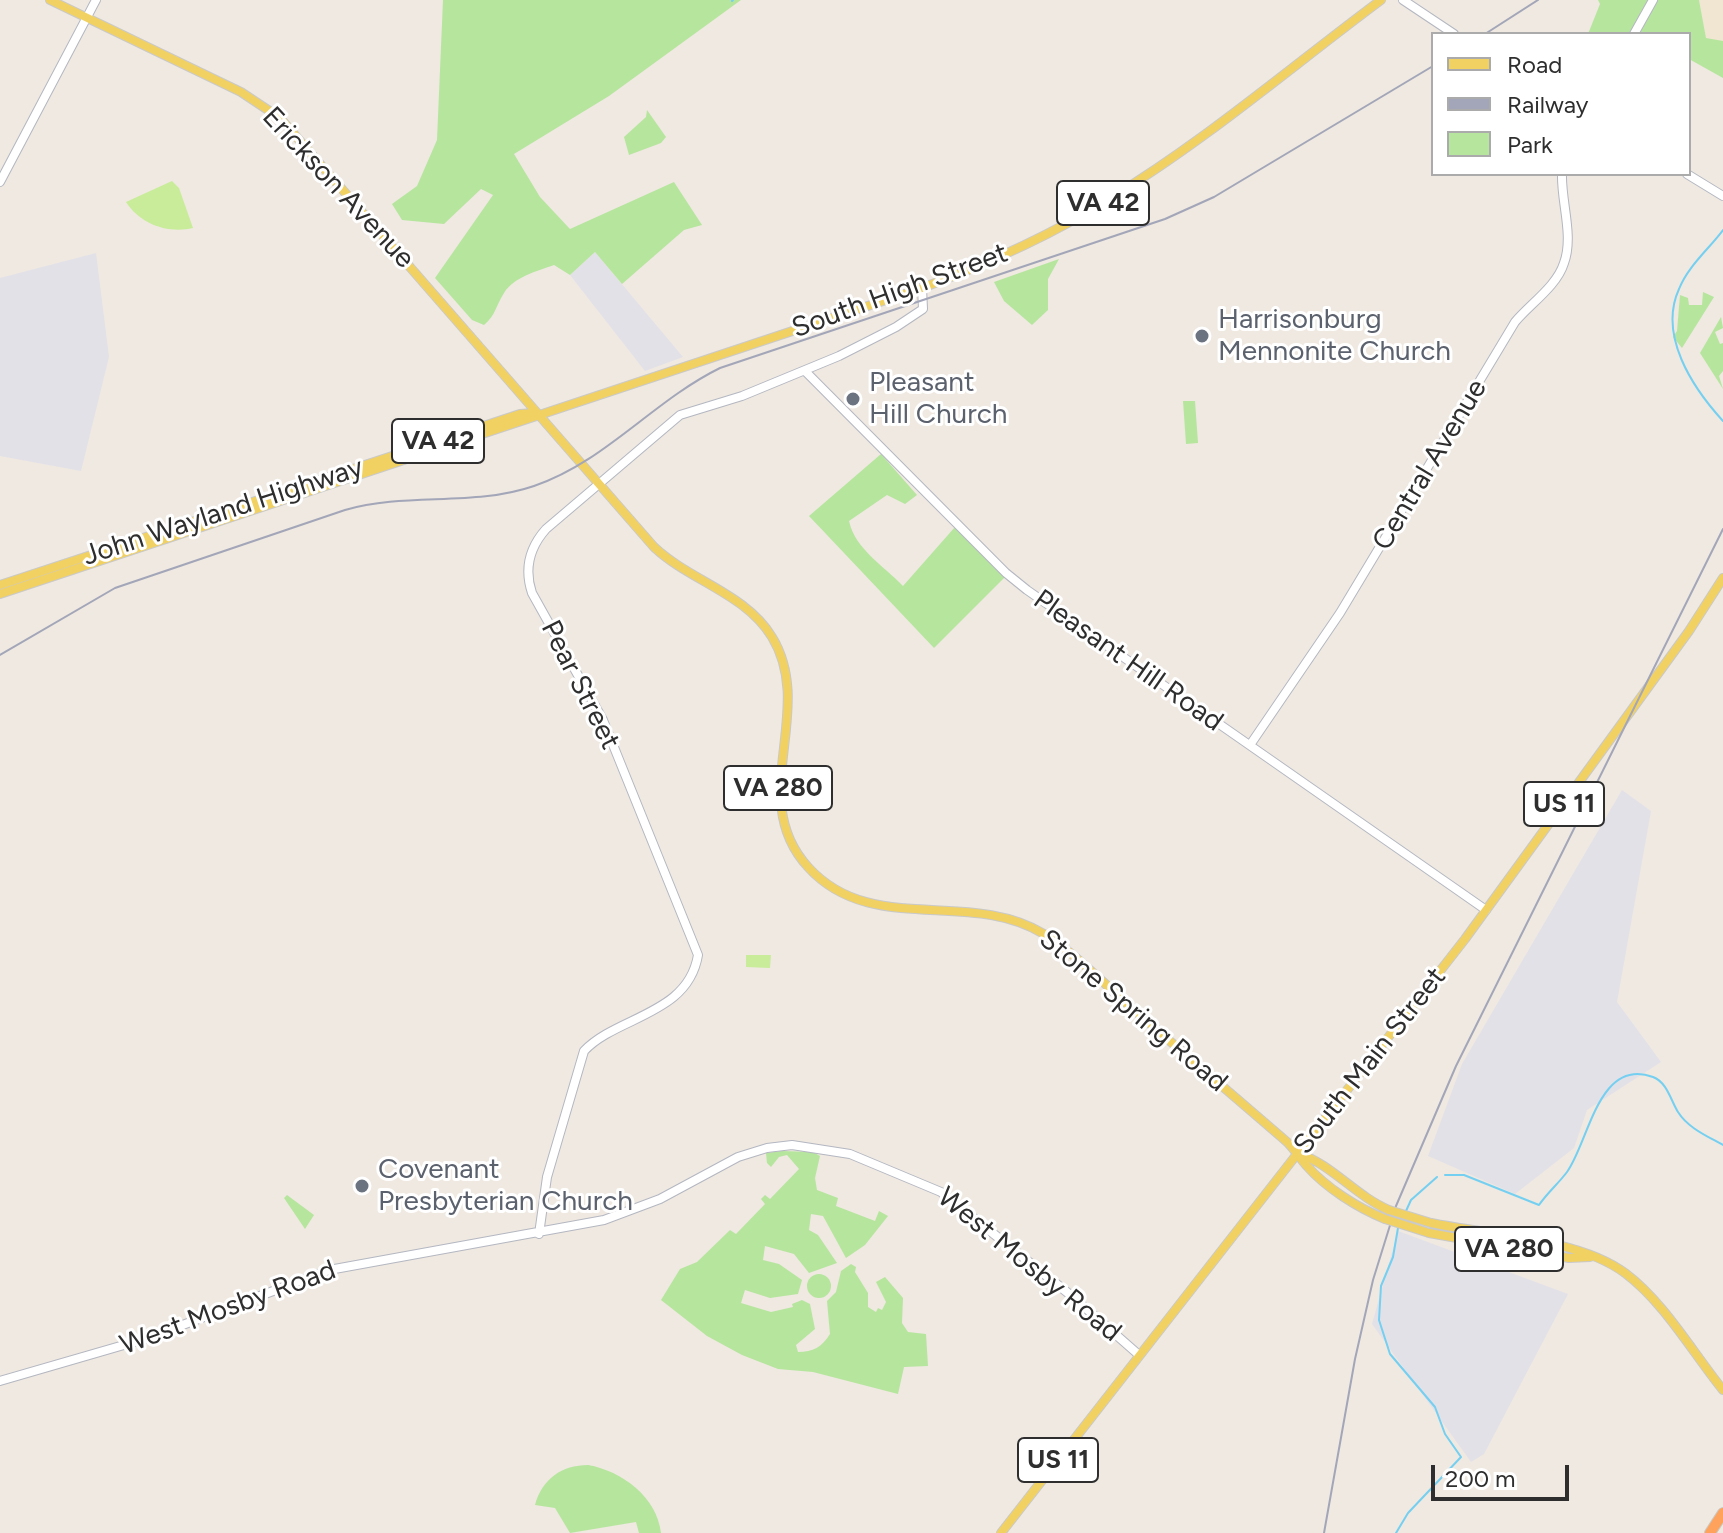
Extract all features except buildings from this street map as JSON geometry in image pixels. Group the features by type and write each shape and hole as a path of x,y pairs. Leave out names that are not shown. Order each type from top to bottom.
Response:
{"highway":[{"path":"1710,1533 1723,1513"}],"main road":[{"name":"Erickson Avenue","path":"50,0 241,92 280,118 539,413"},
{"name":"South High Street","path":"365,473 922,288 1016,250 1112,198 1165,162 1381,0"},
{"name":"Stone Spring Road","path":"539,413 671,563 748,609 775,643 785,666 790,692 778,777 779,803 796,852 822,882 845,897 880,908 977,911 1008,917 1055,941 1299,1153 1306,1165 1333,1188 1385,1219 1429,1233 1569,1258 1591,1257"},
{"name":"John Wayland Highway","path":"0,585 520,414 539,413"},
{"name":"John Wayland Highway","path":"0,594 365,473"},
{"name":"South Main Street","path":"1001,1533 1486,910 1689,631 1723,578"},
{"name":"Stone Spring Road","path":"1299,1153 1312,1158 1360,1194 1389,1210 1431,1223 1572,1248 1624,1272 1636,1282 1723,1390"}],"street":[{"path":"0,182 96,0"},
{"path":"1403,0 1451,32"},
{"path":"1635,32 1653,0"},
{"name":"Central Avenue","path":"1250,745 1340,613 1515,322 1553,282 1564,263 1567,240 1562,176"},
{"path":"1690,176 1723,196"},
{"name":"Pear Street","path":"539,1234 549,1167 584,1051 666,1003 689,976 698,955 603,720 530,586 529,561 539,537 680,415 742,396 862,345 917,314 925,304 922,288"},
{"name":"Pleasant Hill Road","path":"805,371 1006,573 1486,910"},
{"name":"West Mosby Road","path":"0,1381 188,1324 319,1272 539,1234 631,1211 757,1150 792,1145 834,1149 917,1180 953,1199 1139,1355"}],"shaded area":[{"path":"1699,0 1723,0 1723,42 1706,38"},
{"path":"595,252 683,357 645,371 570,275"},
{"path":"96,253 109,357 81,471 0,456 0,278"},
{"path":"1622,790 1651,811 1617,1002 1661,1062 1587,1110 1574,1148 1515,1194 1428,1156 1462,1064"},
{"path":"1398,1231 1568,1294 1484,1454 1471,1462 1372,1324"}],"green space":[{"path":"443,0 741,0 609,96 514,154 540,197 570,229 674,182 702,225 684,230 622,284 595,252 570,275 554,265 520,279 508,287 484,325 472,320 435,278 493,195 481,189 444,224 402,220 392,204 417,186 437,140"},
{"path":"1598,0 1699,0 1706,38 1723,41 1723,78 1691,60 1691,32 1589,32 1600,4"},
{"path":"647,110 666,137 661,143 629,155 624,137 646,117"},
{"path":"172,181 179,188 193,228 174,230 155,226 139,216 126,202"},
{"path":"1059,259 1048,279 1048,310 1032,325 1004,301 994,282"},
{"path":"1703,292 1714,297 1682,348 1673,337 1677,331 1680,295 1688,298 1689,305 1702,305"},
{"path":"1721,317 1723,328 1715,332 1720,344 1723,343 1723,371 1719,376 1723,389 1700,353"},
{"path":"1183,401 1195,401 1198,443 1186,444"},
{"path":"881,454 917,495 905,504 887,495 849,521 857,540 871,556 903,586 955,527 1005,577 934,648 809,516"},
{"path":"746,955 771,955 770,968 746,967"},
{"path":"813,1152 820,1156 815,1178 817,1190 838,1198 836,1206 875,1221 879,1211 888,1216 865,1245 846,1258 823,1216 811,1214 809,1230 818,1235 837,1263 809,1273 794,1254 765,1246 763,1260 779,1264 802,1280 798,1294 770,1298 745,1290 741,1303 771,1312 793,1307 792,1304 802,1300 810,1304 815,1329 796,1345 798,1352 808,1351 817,1348 830,1334 827,1301 836,1292 841,1271 851,1264 856,1267 855,1272 868,1293 868,1307 876,1312 878,1308 882,1310 886,1302 876,1282 885,1277 903,1298 902,1323 908,1332 926,1334 928,1366 904,1367 898,1394 813,1372 778,1369 742,1355 707,1336 661,1300 680,1269 697,1262 730,1230 736,1234 765,1204 761,1199 765,1195 770,1199 799,1169 787,1155 779,1157 771,1167 767,1163 766,1153"},
{"path":"287,1195 314,1215 305,1229 284,1198"},
{"path":"819,1274 827,1278 831,1286 827,1294 819,1298 811,1294 807,1286 811,1278"},
{"path":"588,1465 613,1473 636,1488 653,1508 661,1533 639,1533 636,1522 570,1533 555,1508 535,1505 554,1475"}],"waterway":[{"path":"1723,230 1683,281 1674,306 1673,324 1676,342 1690,376 1723,421"},
{"path":"1445,1175 1464,1175 1539,1205 1567,1172 1607,1090 1619,1079 1634,1074 1658,1079 1687,1123 1723,1145"},
{"path":"1406,1211 1411,1200 1437,1177"},
{"path":"1396,1533 1408,1513 1461,1457 1445,1434 1435,1407 1390,1354 1379,1320 1381,1286 1393,1257 1398,1228"}],"railway":[{"path":"1488,32 1538,0"},
{"path":"0,655 115,588 345,510 392,502 487,496 534,486 584,462 673,397 720,368 1165,219 1214,197 1431,67"},
{"path":"1324,1533 1355,1359 1373,1280 1396,1206 1456,1066 1723,529"}],"place":[{"name":"Harrisonburg Mennonite Church","path":"1202,336"},
{"name":"Pleasant Hill Church","path":"853,399"},
{"name":"Covenant Presbyterian Church","path":"362,1186"}]}
